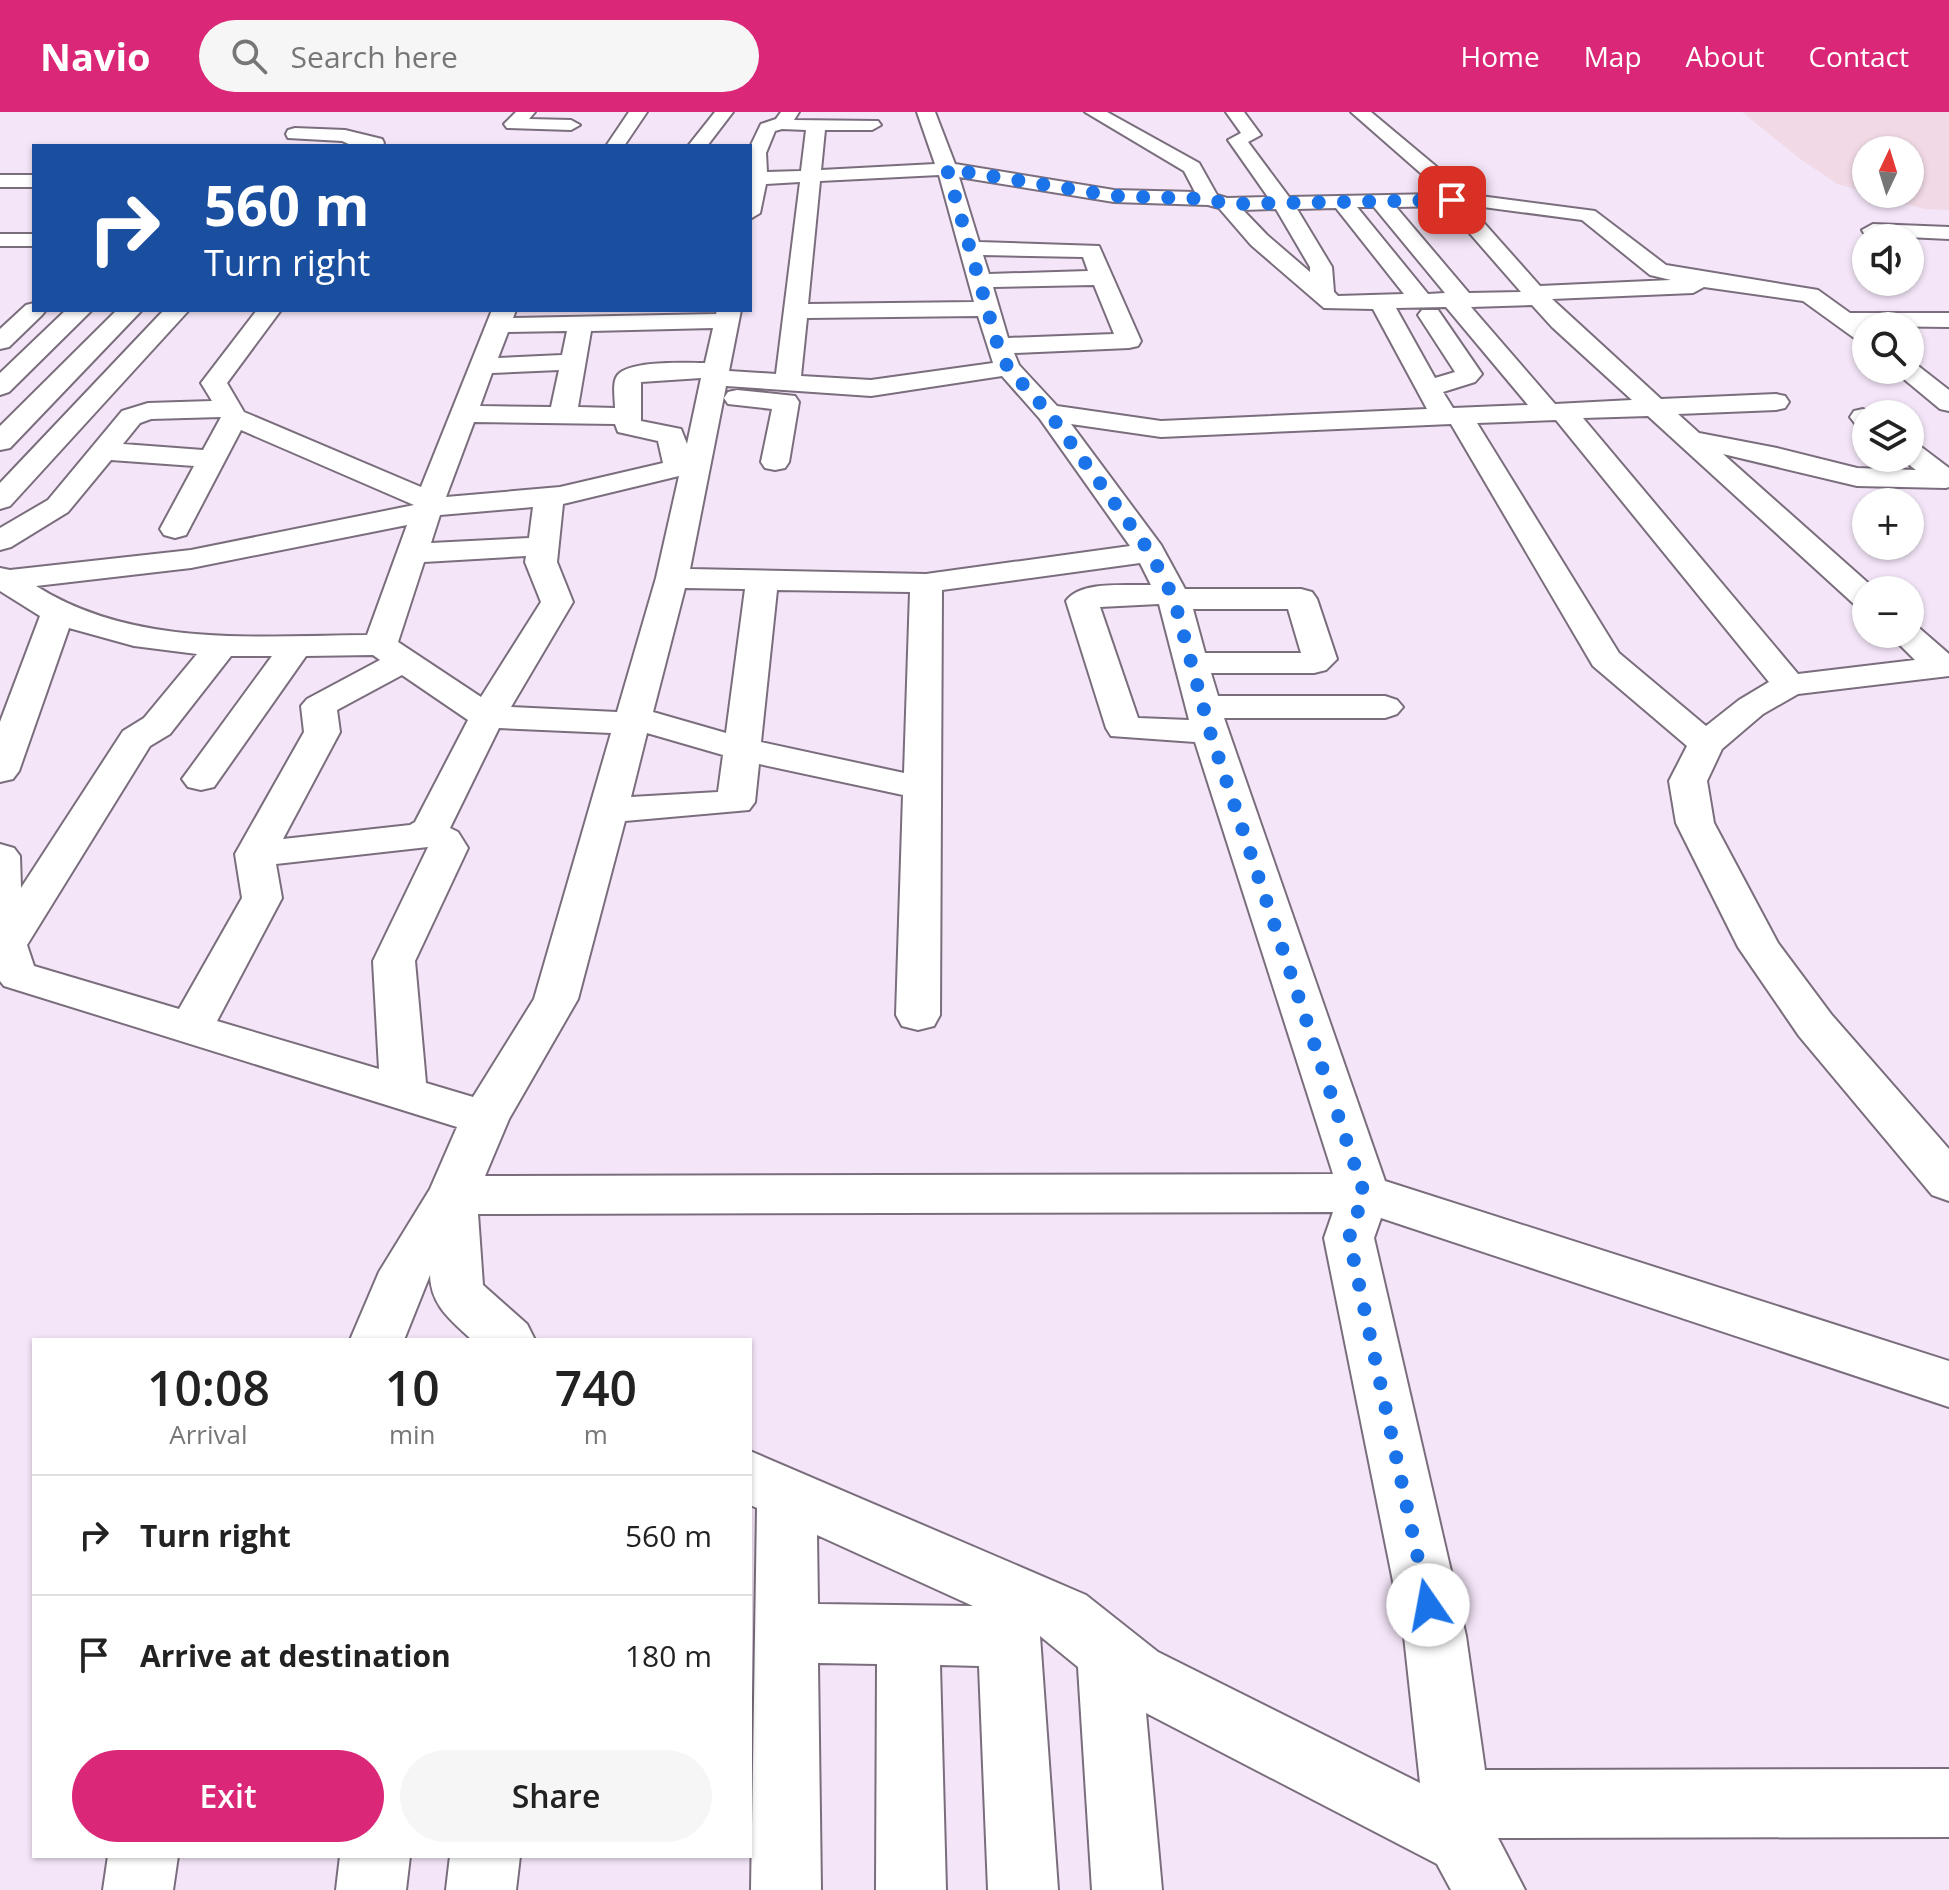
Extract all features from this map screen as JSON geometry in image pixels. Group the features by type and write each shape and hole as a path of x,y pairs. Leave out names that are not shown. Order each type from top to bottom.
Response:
{"street":[{"path":"279,144 295,134 315,112"},
{"path":"526,112 513,124 576,119"},
{"path":"616,144 638,112"},
{"path":"699,144 724,112"},
{"path":"849,112 785,117 767,128 757,153 754,178 811,175 879,151"},
{"path":"926,112 988,310 1049,413 1150,552 1172,596 1207,719 1364,1193 1349,1238 1435,1636 1470,1845"},
{"path":"1094,112 1192,167 1218,202 1335,304 1383,303 1426,308 1458,300 1733,284"},
{"path":"1235,112 1252,135 1237,140 1283,203 1321,267 1323,296"},
{"path":"1360,112 1431,172 1560,322 1852,585"},
{"path":"785,117 816,125 879,151 948,189 1218,202 1495,200 1588,215 1658,270 1690,278 1810,295 1852,325"},
{"path":"557,144 576,119"},
{"path":"798,153 816,125"},
{"path":"295,134 345,136 374,144"},
{"path":"757,153 798,153"},
{"path":"788,382 796,311 816,202 811,175 798,153"},
{"path":"0,181 32,181"},
{"path":"1413,201 1432,223"},
{"path":"1381,202 1458,300 1474,326 1555,412 1789,685"},
{"path":"1312,203 1332,230 1368,234"},
{"path":"1343,203 1426,308 1469,374 1428,388"},
{"path":"1924,232 1949,233"},
{"path":"0,240 32,240"},
{"path":"796,311 988,310 1053,345 1129,341 1091,251 1053,250 988,310"},
{"path":"1053,250 1090,344"},
{"path":"1480,277 1499,299"},
{"path":"714,382 788,382 871,388 1030,280 1102,278"},
{"path":"1030,280 1053,345"},
{"path":"1369,280 1428,388 1452,416 1605,659 1706,744"},
{"path":"0,311 32,310"},
{"path":"0,342 32,312"},
{"path":"0,387 78,312"},
{"path":"0,442 128,312"},
{"path":"0,500 175,312"},
{"path":"232,413 214,383 267,312"},
{"path":"190,1029 262,898 255,854 322,732 319,706 391,654 412,553 502,318 580,324 728,315 714,382 687,466 672,578 556,999 485,1118 452,1195 405,1272 378,1338"},
{"path":"1924,322 1949,320"},
{"path":"1532,323 1560,322"},
{"path":"563,415 580,324"},
{"path":"1474,326 1503,325"},
{"path":"483,366 572,362"},
{"path":"687,466 673,437 629,427 628,378 631,375 644,372 714,382 784,400 775,462"},
{"path":"1924,383 1949,403"},
{"path":"1049,413 1161,429 1776,402"},
{"path":"175,529 232,413"},
{"path":"0,541 58,506 136,414 232,413 428,506"},
{"path":"464,414 628,416"},
{"path":"1689,439 1782,457 1857,477 1946,479 1924,462"},
{"path":"103,451 210,459"},
{"path":"2,578 191,559 428,506 549,498 687,466"},
{"path":"255,854 421,836 426,832 487,717 557,602 541,567 549,498"},
{"path":"412,553 543,546"},
{"path":"672,578 926,583 1150,552"},
{"path":"2,578 58,612 108,630 222,645 297,645 391,654 487,717 634,721 742,749 923,788"},
{"path":"609,810 736,802 762,579"},
{"path":"918,1015 926,583"},
{"path":"1193,663 1314,663 1320,659 1301,599 1172,596 1087,598 1082,601 1121,725 1130,731 1207,719 1385,707"},
{"path":"0,771 58,612"},
{"path":"4,948 136,739 157,726 222,645"},
{"path":"201,779 297,645"},
{"path":"1923,648 1946,667"},
{"path":"1946,667 1789,685 1751,707 1706,744 1688,781 1695,823 1759,947 1815,1025 1949,1182"},
{"path":"404,1095 394,961 448,848 444,840 426,832"},
{"path":"0,856 4,948 14,973 19,976 485,1118"},
{"path":"452,1195 1364,1193 1949,1384"},
{"path":"452,1195 457,1293 506,1338"},
{"path":"786,1890 769,1485 1064,1616 1135,1674 1470,1845 1949,1803"},
{"path":"775,1663 908,1635 1009,1636 1023,1890"},
{"path":"908,1635 911,1890"},
{"path":"1109,1653 1127,1890"},
{"path":"138,1890 143,1858"},
{"path":"371,1890 375,1858"},
{"path":"481,1890 485,1858"}],"shaded area":[{"path":"1742,112 1949,112 1949,210 1920,208 1924,208 1924,136 1852,136 1852,188 1837,184"}],"route":[{"path":"1428,1605 1349,1238 1364,1193 1210,732 1174,599 1150,552 1049,413 1008,368 998,346 947,169 1114,196 1209,199 1226,204 1452,200"}]}
